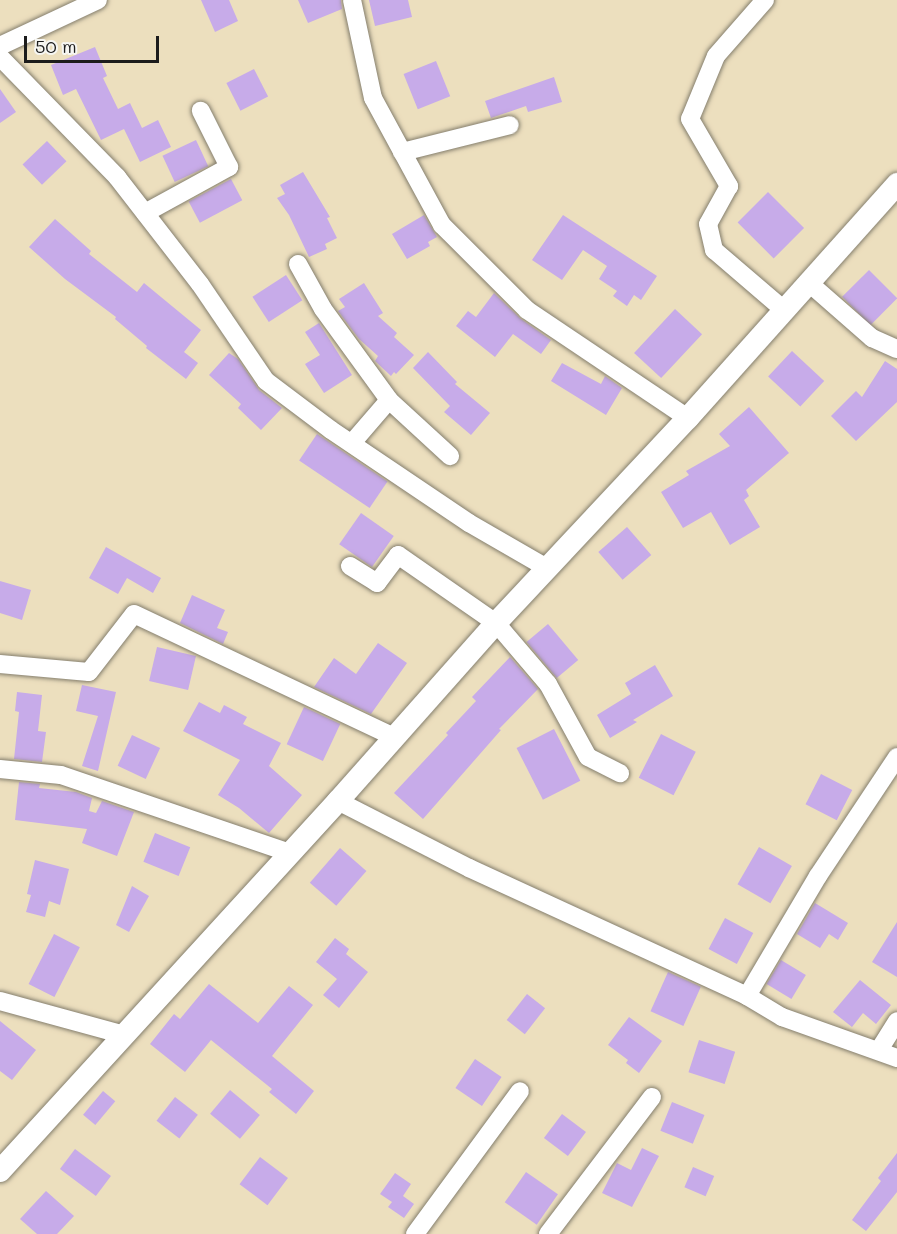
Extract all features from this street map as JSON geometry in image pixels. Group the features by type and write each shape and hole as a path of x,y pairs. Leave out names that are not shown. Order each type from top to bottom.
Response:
{"street":[{"path":"352,0 372,98 442,225 527,310 688,418"},
{"path":"765,0 716,56 690,119 729,186 708,224 714,250 784,310"},
{"path":"0,46 89,2"},
{"path":"0,57 117,177 200,284 266,381 469,523 547,568"},
{"path":"145,213 229,167 201,111"},
{"path":"402,152 510,125"},
{"path":"0,1171 338,801 496,623 688,418 897,184"},
{"path":"298,264 323,309 389,400 450,456"},
{"path":"808,282 872,338 897,349"},
{"path":"352,443 389,400"},
{"path":"350,566 377,583 398,555 496,623 548,684 588,757 620,772"},
{"path":"0,664 89,672 134,614 394,737"},
{"path":"747,996 818,876 897,757"},
{"path":"0,769 61,775 290,853"},
{"path":"338,801 469,868 747,996 782,1017 897,1058"},
{"path":"0,1001 124,1035"},
{"path":"879,1050 897,1021"},
{"path":"415,1234 520,1091"},
{"path":"548,1234 652,1096"}],"building":[{"path":"201,0 229,0 238,21 215,32"},
{"path":"298,0 341,0 342,9 308,23"},
{"path":"369,0 408,0 412,17 375,26"},
{"path":"95,47 107,76 103,78 118,109 130,103 142,128 158,120 171,147 140,162 124,129 101,140 76,89 63,95 51,65"},
{"path":"436,61 450,96 418,109 404,74"},
{"path":"254,69 268,97 240,111 226,83"},
{"path":"554,77 562,102 528,112 526,106 491,118 485,101"},
{"path":"0,89 16,112 0,123"},
{"path":"196,140 208,166 175,182 162,156"},
{"path":"47,141 66,161 42,185 23,165"},
{"path":"303,172 330,217 327,218 337,238 325,244 327,249 309,257 289,215 277,198 285,194 280,185"},
{"path":"231,179 242,200 200,223 189,202"},
{"path":"768,192 804,228 774,258 738,222"},
{"path":"424,215 437,237 428,242 430,246 407,259 392,234"},
{"path":"563,215 657,276 641,300 634,295 627,306 613,296 617,291 599,279 607,266 583,250 562,280 532,260"},
{"path":"55,219 91,251 89,254 137,292 144,283 201,330 184,352 198,363 186,379 146,348 147,346 115,319 116,317 65,279 29,247"},
{"path":"869,270 897,298 870,325 842,297"},
{"path":"286,275 302,300 269,322 252,297"},
{"path":"364,283 383,313 378,316 397,333 394,337 414,355 396,374 394,372 391,376 375,361 378,356 359,339 338,311 345,307 339,299"},
{"path":"494,293 521,319 551,340 541,354 513,334 495,357 456,326 468,311 476,317"},
{"path":"675,309 702,334 661,378 634,353"},
{"path":"319,323 352,375 324,393 305,364 320,355 305,332"},
{"path":"792,351 824,381 800,407 768,377"},
{"path":"428,352 457,382 455,384 490,413 471,435 444,412 450,406 413,368"},
{"path":"229,353 238,359 259,390 282,408 261,430 238,408 241,404 209,375"},
{"path":"885,361 897,369 897,402 856,441 831,416 856,391 862,397"},
{"path":"562,363 601,384 605,376 622,388 606,415 551,381"},
{"path":"749,407 789,453 746,490 749,496 744,500 760,527 730,545 711,512 683,528 661,492 689,475 686,471 730,446 719,434"},
{"path":"317,434 387,482 370,508 299,461"},
{"path":"361,513 394,536 372,567 339,544"},
{"path":"627,527 651,555 623,580 598,552"},
{"path":"106,547 161,578 153,593 127,578 118,594 89,578"},
{"path":"0,581 31,590 22,620 0,613"},
{"path":"192,595 225,610 217,628 228,632 223,644 180,623"},
{"path":"548,624 578,660 557,678 527,642"},
{"path":"378,643 407,663 371,714 314,687 334,658 356,674"},
{"path":"157,647 196,656 188,690 149,681"},
{"path":"510,657 538,689 499,729 501,730 423,819 394,793 448,735 446,733 476,701 472,697"},
{"path":"655,665 673,696 633,720 637,722 610,738 597,715 631,694 625,683"},
{"path":"82,685 116,692 98,771 82,766 98,716 76,711"},
{"path":"17,692 42,695 38,731 46,732 42,762 14,759 19,712 15,711"},
{"path":"199,702 220,713 224,705 247,717 243,724 281,743 269,766 302,795 269,833 239,808 218,795 240,760 183,731"},
{"path":"304,707 340,724 323,761 287,744"},
{"path":"554,729 580,781 543,800 517,748"},
{"path":"661,734 696,752 674,795 639,778"},
{"path":"132,735 160,748 146,779 118,766"},
{"path":"821,774 852,790 837,820 806,804"},
{"path":"19,782 40,784 39,788 76,792 92,798 89,811 96,813 102,801 134,812 117,856 82,843 87,829 15,820"},
{"path":"155,833 190,847 179,876 143,862"},
{"path":"759,847 792,866 770,903 738,884"},
{"path":"340,848 366,871 336,906 310,883"},
{"path":"35,860 69,869 60,905 49,901 45,917 26,912 31,895 27,894"},
{"path":"132,886 149,896 129,932 116,925"},
{"path":"815,903 848,923 838,940 829,934 820,948 797,934"},
{"path":"725,918 753,933 737,964 709,949"},
{"path":"897,922 897,977 872,962"},
{"path":"54,934 80,947 54,997 29,984"},
{"path":"335,938 349,949 346,954 368,972 339,1008 323,995 337,979 316,962"},
{"path":"781,960 806,975 791,999 767,984"},
{"path":"668,972 701,987 683,1026 651,1011"},
{"path":"860,980 891,1005 876,1024 863,1013 852,1027 833,1012"},
{"path":"209,984 258,1023 289,986 313,1005 272,1056 314,1091 296,1114 269,1092 272,1089 211,1040 185,1072 150,1044 174,1014 180,1019"},
{"path":"527,994 545,1008 525,1034 507,1020"},
{"path":"629,1017 662,1041 639,1073 626,1063 628,1060 608,1045"},
{"path":"0,1021 36,1050 12,1080 0,1071"},
{"path":"699,1040 735,1052 725,1084 688,1072"},
{"path":"475,1059 502,1077 482,1106 455,1088"},
{"path":"230,1090 260,1115 240,1139 210,1114"},
{"path":"103,1091 115,1101 95,1125 83,1115"},
{"path":"175,1097 198,1115 179,1138 157,1121"},
{"path":"672,1102 704,1115 693,1144 660,1131"},
{"path":"562,1114 586,1132 568,1156 544,1138"},
{"path":"642,1148 659,1156 632,1207 602,1193 617,1163 631,1170"},
{"path":"75,1149 111,1176 96,1196 60,1169"},
{"path":"897,1153 897,1192 866,1231 852,1220 881,1181 878,1178"},
{"path":"260,1157 288,1178 267,1205 240,1184"},
{"path":"693,1167 714,1176 706,1196 684,1187"},
{"path":"526,1172 558,1194 537,1225 505,1202"},
{"path":"395,1173 411,1184 403,1196 414,1204 404,1218 388,1207 392,1202 380,1194"},
{"path":"46,1191 74,1216 57,1234 37,1234 20,1219"}]}
